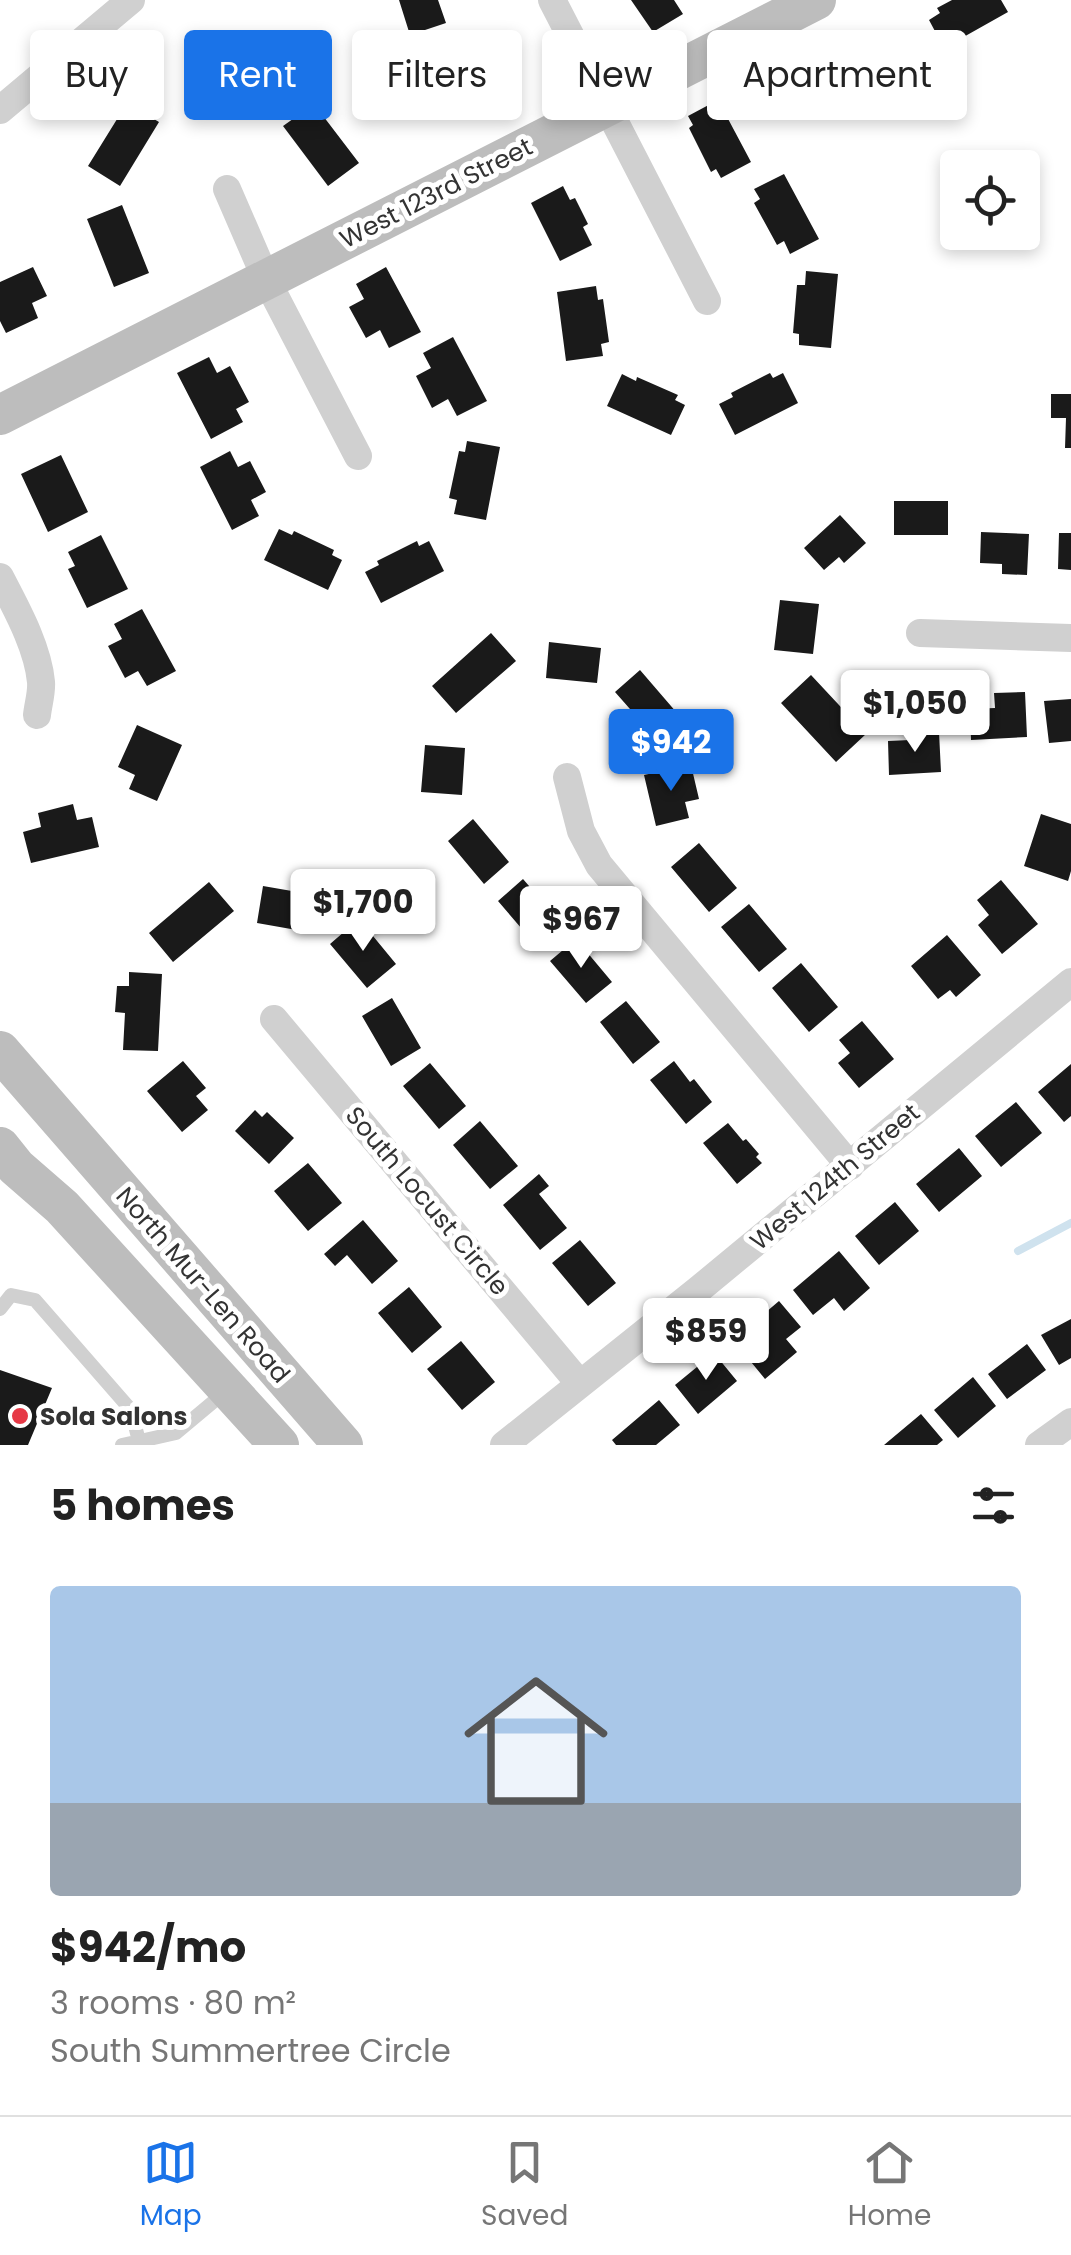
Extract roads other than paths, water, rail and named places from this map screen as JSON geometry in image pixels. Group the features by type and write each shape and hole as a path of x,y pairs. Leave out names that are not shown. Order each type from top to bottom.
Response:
{"street":[{"path":"0,110 130,0"},
{"path":"552,0 567,30"},
{"name":"West 123rd Street","path":"687,66 816,0"},
{"name":"West 123rd Street","path":"0,415 581,120"},
{"path":"614,120 708,301"},
{"path":"227,188 266,279 358,456"},
{"path":"0,577 22,619 42,684 37,714"},
{"path":"920,633 1071,638"},
{"path":"566,777 581,831 599,865 850,1166"},
{"name":"West 124th Street","path":"504,1445 1071,982"},
{"name":"South Locust Circle","path":"274,1019 580,1384"},
{"name":"North Mur-Len Road","path":"0,1051 343,1445"},
{"path":"5,1166 63,1124"},
{"name":"North Mur-Len Road","path":"5,1166 62,1208 280,1445"},
{"path":"1038,1445 1071,1422"}],"lane":[{"path":"0,1309 11,1295 35,1300 131,1410 139,1442"},
{"path":"122,1445 176,1433 230,1388"}],"waterway":[{"path":"1018,1251 1071,1223"}],"place":[{"name":"Sola Salons","path":"20,1416"}]}
